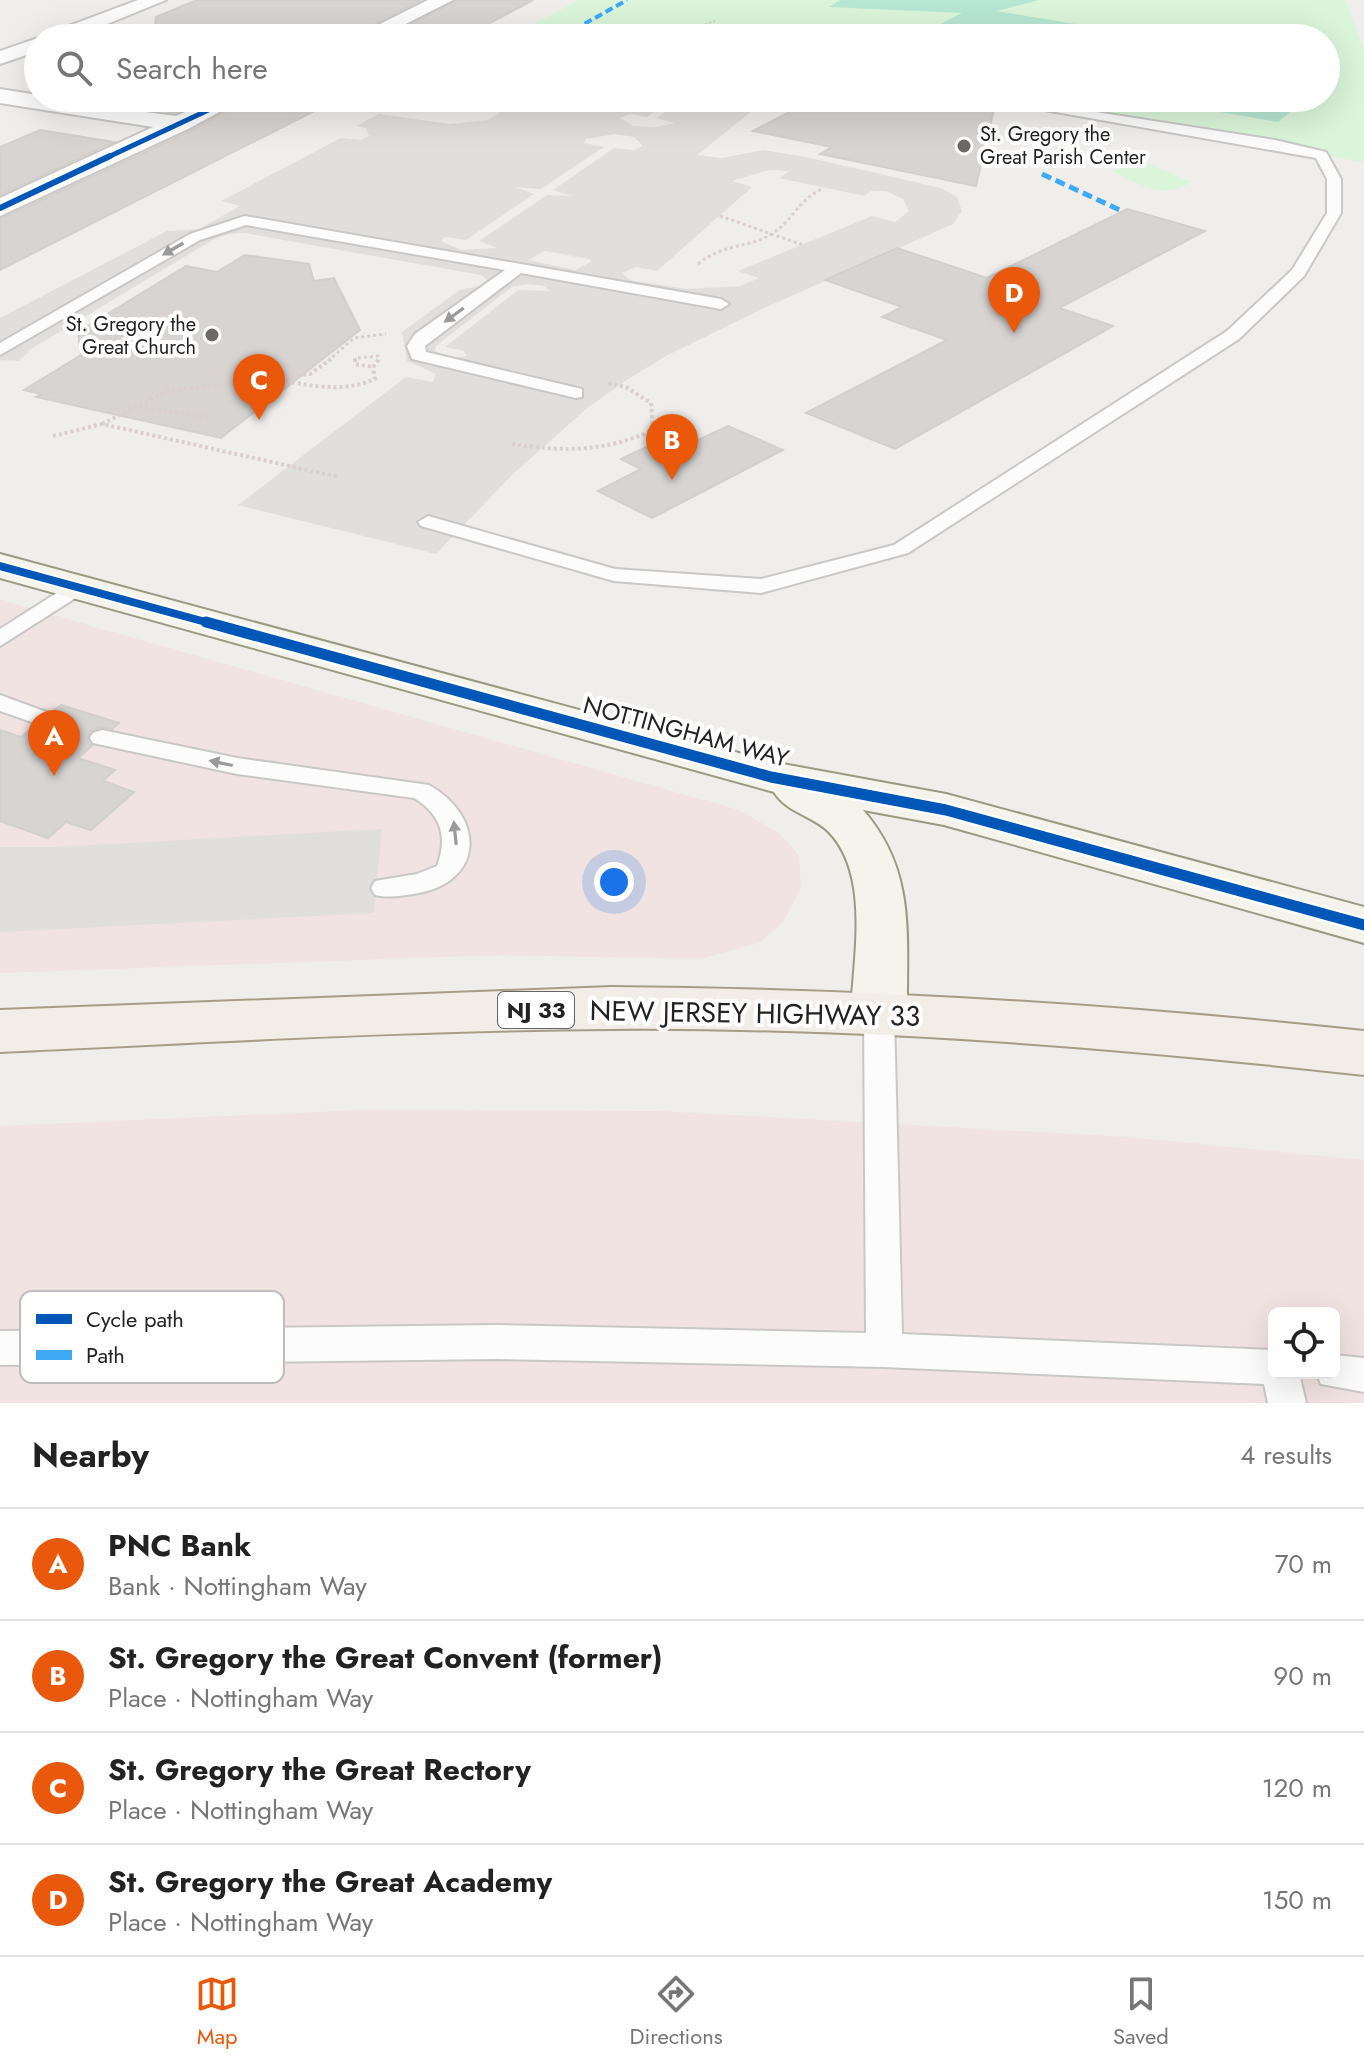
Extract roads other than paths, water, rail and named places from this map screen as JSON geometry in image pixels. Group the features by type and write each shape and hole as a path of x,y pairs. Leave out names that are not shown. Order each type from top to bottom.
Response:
{"main road":[{"name":"NEW JERSEY HIGHWAY 33","path":"0,1031 361,1014 581,1009 879,1014 1023,1021 1364,1053"}],"street":[{"path":"92,24 156,0"},
{"path":"392,24 443,0"},
{"path":"0,37 24,41"},
{"path":"0,58 24,49"},
{"path":"0,96 24,100"},
{"path":"103,112 180,124"},
{"path":"0,208 205,112"},
{"name":"NOTTINGHAM WAY","path":"0,566 771,777 946,810 1364,925"},
{"name":"NOTTINGHAM WAY","path":"771,777 846,821 868,851 878,886 879,1014"}],"lane":[{"path":"428,522 614,575 761,586 901,549 1233,335 1298,273 1334,213 1334,179 1321,155 1275,144 1072,112"},
{"path":"0,350 195,237 245,220 721,304"},
{"path":"517,269 423,337 416,346 418,355 474,371 576,393"},
{"path":"0,639 77,587"},
{"path":"0,702 43,719"},
{"path":"102,738 237,766 420,791 440,801 454,820 457,851 448,872 422,883 385,888"},
{"path":"879,1014 884,1350"},
{"path":"284,1345 497,1342 884,1350 1268,1367"},
{"path":"0,1348 20,1348"},
{"path":"1340,1373 1364,1375"},
{"path":"1281,1379 1287,1403"}],"place":[{"name":"St. Gregory the Great Parish Center","path":"964,146"},
{"name":"St. Gregory the Great Academy","path":"1014,333"},
{"name":"St. Gregory the Great Church","path":"212,335"},
{"name":"St. Gregory the Great Rectory","path":"259,420"},
{"name":"St. Gregory the Great Convent (former)","path":"672,480"},
{"name":"PNC Bank","path":"54,776"}]}
